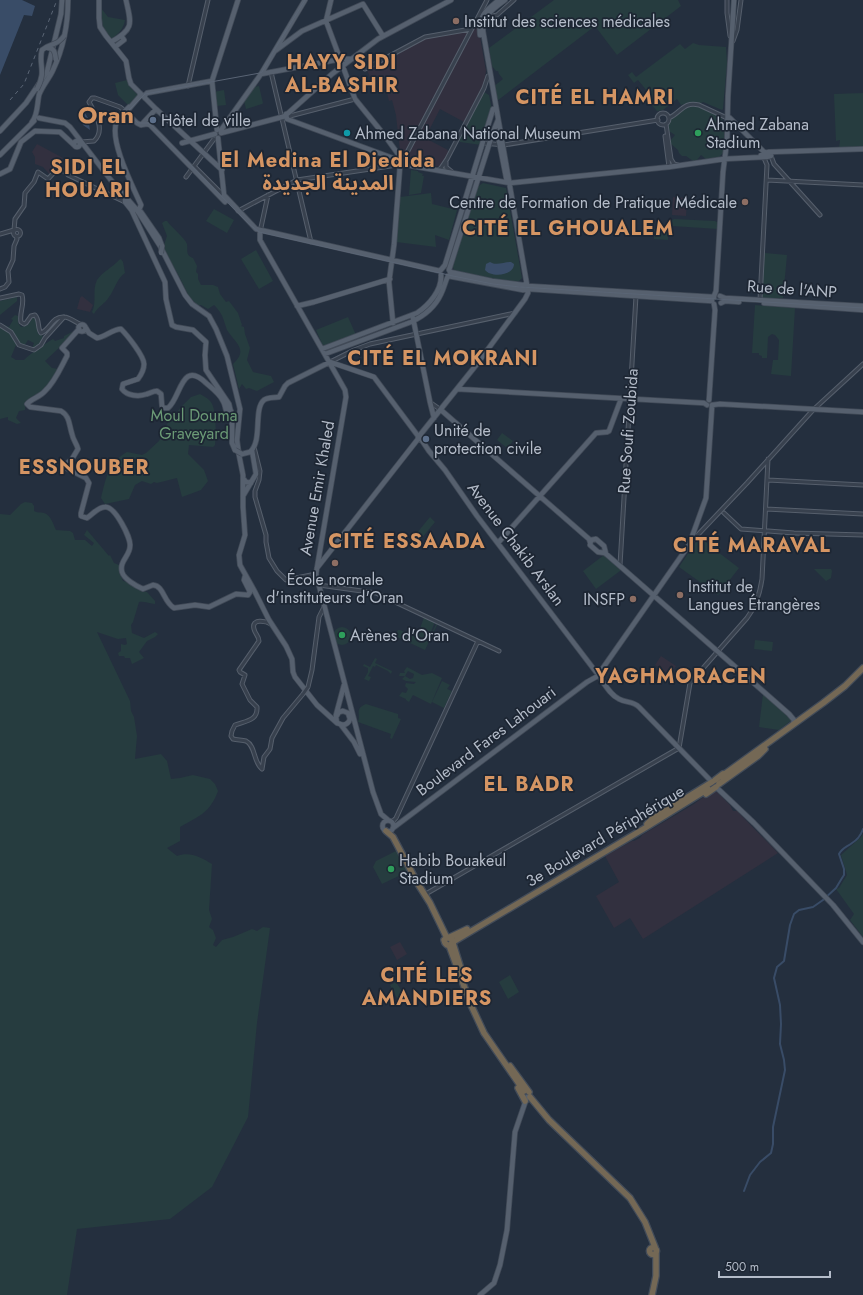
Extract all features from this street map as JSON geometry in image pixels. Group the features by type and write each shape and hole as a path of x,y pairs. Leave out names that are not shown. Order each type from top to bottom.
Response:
{"highway":[{"path":"648,825 652,819 716,783 758,756 764,748 845,686 863,668"},
{"path":"723,777 829,702 863,673"},
{"path":"450,940 648,825 707,788"},
{"path":"393,828 393,837"},
{"path":"386,831 393,837 430,904 431,912 450,940 457,975 462,980 471,1005 484,1033 527,1096"},
{"path":"505,1062 507,1072 558,1131 630,1198 645,1222 653,1250 656,1276 651,1295"}],"main road":[{"path":"39,89 50,65 63,0"},
{"path":"0,131 39,89 53,70 64,36 68,0"},
{"path":"99,0 100,25 103,32 127,64 128,76 131,84 222,170"},
{"path":"115,47 123,38 130,20 126,0"},
{"path":"238,0 212,81 222,170 220,191 254,228 260,232 438,270 444,277 449,274 526,287 636,296 716,300"},
{"path":"218,134 261,74 273,51 305,0"},
{"path":"331,0 326,21 355,99 398,154 400,163 390,279 390,292 394,321"},
{"path":"182,143 284,117 343,65 383,36 451,0"},
{"path":"316,569 516,313 527,295 502,145 479,26 483,14 499,0"},
{"path":"475,177 497,122 493,109 483,34 484,22 487,15 506,0"},
{"path":"726,159 735,0"},
{"path":"735,0 731,52 729,118 766,155"},
{"path":"273,51 302,31 363,4 383,36"},
{"path":"0,155 37,117 39,89 43,74 42,54 44,48 59,43 64,36"},
{"path":"111,42 123,38"},
{"path":"42,54 46,48 52,48 55,52 56,60"},
{"path":"261,74 341,59 350,60"},
{"path":"139,210 141,205 121,161 116,134 117,119 121,114 126,113 129,107 147,93 189,84 212,81"},
{"path":"141,125 156,109"},
{"path":"325,354 382,330 394,321 413,321 432,300 440,283 441,273 460,226 493,109"},
{"name":"Avenue Emir Khaled","path":"126,113 138,124 150,125 220,191 254,231 343,385 346,397 316,574 351,715 375,799 382,815 391,821"},
{"path":"37,117 65,123 78,144 125,199 132,210 165,282 166,299 172,325 193,330 205,340 206,344 204,355 206,370 227,400 231,411 232,443 235,450 242,454 248,453 253,449"},
{"path":"284,117 400,163 508,183 670,167 784,152 863,149"},
{"path":"490,122 493,120 497,122"},
{"path":"0,174 10,169 21,142 35,131 60,132 78,144"},
{"name":"Boulevard Fares Lahouari","path":"393,828 587,682 596,673 687,544 706,498 709,403 726,159"},
{"path":"125,199 139,210 189,300 213,322 227,356 240,408 236,428 236,446 243,478 245,535 239,560 240,565 289,652 295,677 321,709 339,724 353,740 360,752 371,792 383,818 383,827 386,831 393,828 391,821"},
{"path":"132,210 143,219 160,238 162,246 158,261 159,267"},
{"path":"322,349 413,321 426,313 436,302 449,274 460,226"},
{"path":"254,231 311,242 392,261"},
{"path":"260,232 260,240"},
{"path":"153,256 157,257 161,253"},
{"path":"441,273 445,268 449,274"},
{"path":"298,308 390,279"},
{"path":"526,287 716,300"},
{"name":"Rue de l'ANP","path":"716,300 725,298 863,306"},
{"name":"Rue de l'ANP","path":"716,300 863,310"},
{"path":"413,321 434,418"},
{"path":"231,411 227,410 224,401 219,395 196,376 189,377 183,381 168,408 162,406 162,394 158,391 143,395 129,395 126,393 122,388 123,384 138,379 143,369 144,361 121,329 98,338 81,329 62,348 67,353 67,356 50,386 43,394 27,404 30,407 61,411 68,419 72,435 78,449 72,459 66,464 66,468 86,478 89,484 80,513 81,516 87,518 99,508 104,507 109,507 114,510 122,524 130,545 129,553 122,563 121,568 123,575 142,589 153,584 158,586 161,589 164,598 174,608 195,604 209,607 236,594 248,595 250,594 250,591 244,580 245,576"},
{"path":"243,498 257,473 253,449 259,425 259,409 263,401 267,398 279,397 286,384 330,362"},
{"name":"Avenue Chakib Arslan","path":"330,362 374,377 420,436 596,673 617,698 638,705 679,748 716,783"},
{"path":"457,389 863,412"},
{"path":"498,543 596,433 609,431 621,399"},
{"path":"441,410 591,540 596,539 604,546 604,552"},
{"path":"243,478 246,482 251,483"},
{"path":"591,540 590,545 598,552 604,552 790,715 794,720 793,725"},
{"path":"339,724 336,719 336,712 344,684"},
{"path":"321,709 336,712 343,711 351,715 347,724 339,724"},
{"path":"790,715 798,718 809,713"},
{"path":"716,783 828,898 863,939"},
{"path":"383,823 391,821 400,822"},
{"path":"828,898 863,942"},
{"path":"480,1295 492,1286 499,1270 506,1230 515,1132 527,1096"}],"street":[{"path":"189,84 208,0"},
{"path":"238,211 297,180 400,163 469,30 474,24 487,0"},
{"path":"484,22 488,18 497,15 514,0"},
{"path":"727,0 730,35 729,47 731,52"},
{"path":"733,41 737,30 741,0"},
{"path":"496,7 495,12 500,12"},
{"path":"474,24 479,26 479,15"},
{"path":"365,70 425,36 469,30"},
{"path":"271,72 284,117 311,242"},
{"path":"438,170 447,159 489,77"},
{"path":"484,88 487,85 490,87"},
{"path":"78,144 95,140 99,131 95,113 89,101 94,98 120,107 126,113"},
{"path":"284,117 355,99"},
{"path":"664,124 683,107 694,104 729,118"},
{"path":"658,120 658,116 663,113 667,114 669,118"},
{"path":"483,143 502,145 573,135 658,120 664,124 670,167"},
{"path":"664,124 670,167"},
{"path":"186,177 218,134"},
{"path":"766,155 820,215"},
{"path":"760,300 767,165 766,155"},
{"path":"447,159 446,167 452,173"},
{"path":"670,159 674,164 680,165"},
{"path":"0,289 6,286 9,282 8,271 13,260 14,246 17,240 14,223 24,206 26,192 34,182 38,173 40,172 46,179 49,179 59,167 65,173 83,182 125,199"},
{"path":"766,180 863,185"},
{"path":"260,232 268,195"},
{"path":"2,233 16,233"},
{"path":"0,298 21,295 23,300 21,322 26,323 34,314 37,316 39,331 41,333 45,331 54,320 64,316"},
{"name":"Rue Soufi Zoubida","path":"620,566 636,296"},
{"path":"330,362 363,346 516,313"},
{"path":"64,316 73,321 81,329"},
{"path":"0,325 10,330 19,345 34,350 41,345 46,336 64,316"},
{"path":"687,544 722,512 813,410 863,365"},
{"path":"430,402 441,410"},
{"path":"253,449 260,471 256,489 256,497 266,535 266,542 271,563 286,580 316,574"},
{"path":"424,895 679,748 690,683 747,618 760,591 768,480 768,459"},
{"path":"768,480 863,485"},
{"path":"766,509 863,514"},
{"path":"722,512 741,529 863,536"},
{"path":"319,585 376,593 499,651"},
{"path":"272,624 261,621 255,623 253,626 259,641 255,648 247,656 239,671 245,675 242,684 250,700 257,707 257,714 253,719 235,725 231,733 233,739 245,741 251,744 258,765 262,769 264,757 270,749 271,741 283,718 308,687 312,670 319,617 324,608"},
{"path":"391,821 397,816 478,641"},
{"path":"397,816 400,822"}],"shaded area":[{"path":"474,25 478,25 486,71 484,84 464,122 440,109 425,138 449,151 441,167 404,161"},
{"path":"460,32 468,33 434,98 431,99 432,103 405,154 400,151 396,115 392,100 389,101 387,93 390,92 389,88 376,92 367,70 426,38"},
{"path":"37,144 63,158 51,176 43,167 35,164 35,157 32,152"},
{"path":"673,197 687,198 686,216 672,215"},
{"path":"82,296 93,305 90,312 77,309"},
{"path":"661,656 676,666 670,675 655,665"},
{"path":"715,790 730,805 733,811 737,811 778,853 643,939 630,918 614,928 596,896 619,882 605,856 640,838 642,835 694,804"},
{"path":"400,942 407,954 397,960 390,947"}],"green space":[{"path":"554,0 678,0 681,6 617,55 595,26 497,101 493,87 503,79 498,71 496,71 492,66 489,48"},
{"path":"101,8 108,17 125,20 120,31 111,39 103,25"},
{"path":"693,43 699,45 726,47 727,63 723,109 722,110 703,102 692,102 681,105 677,99 663,110 657,111 649,102 652,97 638,80 634,83 628,75 632,72 636,77 680,44 685,49"},
{"path":"127,80 130,87 139,96 129,106 118,95 115,83"},
{"path":"259,86 263,103 246,109 244,101 254,87"},
{"path":"224,90 226,105 216,106 214,92"},
{"path":"484,92 489,95 492,110 481,145 460,142 458,139"},
{"path":"863,93 863,147 839,149 840,140 836,141 834,94"},
{"name":"Ahmed Zabana Stadium","path":"692,105 720,117 725,123 723,153 718,158 707,160 701,155 696,161 693,161 686,156 682,156 671,144 670,141 675,135 669,131 669,122 678,113"},
{"path":"411,170 418,171 423,174 422,176 424,176 421,193 409,195"},
{"path":"483,183 506,188 522,278 517,283 455,271 452,266 477,187"},
{"path":"431,193 432,204 457,210 449,240 435,235 436,247 396,242 400,197"},
{"path":"214,209 234,220 227,233 206,221"},
{"path":"674,219 715,221 718,223 718,229 672,226 671,221"},
{"path":"165,221 172,226 186,242 187,252 190,257 193,258 197,266 196,272 201,285 213,285 218,287 220,294 226,302 229,301 238,313 241,326 244,327 250,348 247,360 253,372 271,376 274,382 257,391 249,388 246,389 242,384 239,389 233,364 238,359 240,354 239,346 227,330 219,310 214,305 208,309 201,305 197,305 189,297 163,248 167,236 162,223"},
{"path":"654,229 668,230 668,240 654,239"},
{"path":"256,250 273,281 259,289 241,259"},
{"path":"763,254 787,255 783,298 761,298"},
{"path":"121,259 125,273 120,278 111,294 94,314 92,312 97,280 102,274"},
{"path":"17,297 17,301 0,315 0,301"},
{"path":"755,305 795,308 791,376 771,374 773,360 778,360 779,340 775,335 772,334 768,337 767,358 762,358 759,353 752,353"},
{"path":"15,315 18,316 18,323 21,327 28,325 34,316 36,318 38,334 42,335 43,338 35,349 32,348 34,343 28,340 24,346 16,345 11,357 16,360 24,360 34,351 53,339 55,341 64,338 64,336 76,330 77,331 45,361 52,368 58,369 46,388 32,396 27,401 25,410 19,411 16,418 21,423 17,424 8,420 8,417 0,419 0,323 9,327 13,320 11,319"},
{"path":"348,317 356,335 323,346 316,330"},
{"name":"Moul Douma Graveyard","path":"200,394 208,399 212,405 216,429 215,445 213,447 189,445 188,454 204,470 208,481 201,490 182,497 177,478 157,483 154,482 151,484 142,481 135,485 129,499 105,504 101,498 106,478 116,461 127,452 142,455 146,453 159,441 167,424 181,407 191,397"},
{"path":"502,433 513,441 507,448 497,440"},
{"path":"25,502 32,503 34,506 34,511 46,514 52,520 56,530 70,531 73,533 75,540 85,540 92,546 94,543 84,535 87,530 109,556 110,555 114,563 119,565 119,572 123,581 147,592 155,601 155,604 139,602 131,625 132,633 144,638 155,632 158,634 147,641 139,652 144,658 132,664 130,658 119,656 118,653 121,651 121,644 127,644 126,638 118,639 97,632 130,701 137,736 135,759 161,754 167,761 171,779 193,775 210,779 215,784 218,791 211,804 203,813 180,827 180,841 167,848 177,856 190,854 204,859 212,864 209,910 212,919 209,927 213,930 216,938 213,945 216,947 222,940 252,929 257,931 263,927 270,928 257,1023 248,1117 212,1187 170,1219 77,1229 67,1295 0,1295 0,514 10,515"},
{"path":"430,517 435,522 421,539 416,534"},
{"path":"702,539 712,547 716,544 721,548 718,552 739,568 718,595 679,567 695,543"},
{"path":"604,555 620,569 620,571 596,589 583,571"},
{"path":"814,569 831,569 831,578 826,581"},
{"path":"424,617 435,622 428,639 416,635"},
{"path":"438,623 425,650 395,636 398,630 400,630 422,640 428,641 436,624"},
{"name":"Arènes d'Oran","path":"342,627 348,630 351,636 348,642 342,645 336,642 333,636 336,630"},
{"path":"755,640 773,642 772,651 754,649"},
{"path":"375,658 377,659 375,663 392,671 391,674 376,665 375,667 373,666 368,676 371,677 369,681 364,679 368,672 368,668 363,666 364,664 370,667"},
{"path":"407,667 422,675 432,673 442,678 431,704 413,695 409,702 399,696 402,692 406,693 408,689 405,686 406,683 414,684 416,682 402,679 405,676 399,676 400,673 405,673 404,671","holes":["408,671 414,674 413,678 410,679 405,676"]},
{"path":"442,681 450,685 447,689 452,691 444,708 432,702"},
{"path":"763,694 792,720 779,730 759,727"},
{"path":"366,704 398,714 398,718 401,719 392,739 390,738 391,734 358,722 359,710"},
{"path":"863,834 863,937 850,920 854,914 836,889 839,888 847,875 841,855"},
{"name":"Habib Bouakeul Stadium","path":"398,850 409,871 382,884 373,867 376,861"},
{"path":"510,975 519,992 508,999 499,982"},
{"path":"396,982 405,996 398,1000 390,985"}],"water":[{"path":"0,0 22,0 35,6 32,16 24,15 0,75"},
{"path":"85,113 88,118 90,130 83,125 82,122 80,122 77,117"},
{"path":"490,262 497,264 511,262 514,264 510,271 497,275 488,273 485,270 486,264"}],"waterway":[{"path":"744,1191 750,1175 760,1162 771,1153 773,1144 773,1127 785,1070 780,1044 780,1005 774,978 777,967 784,961 790,925 794,914 799,910 813,907 836,888 844,875 844,869 839,854 843,849 857,839 863,829"}],"tunnel":[{"path":"708,789 722,779"}],"tram line":[{"path":"305,0 262,72 145,94 129,110 130,115 138,123 148,123 154,128 248,223 259,232 493,284 520,287 863,308"}],"railway":[{"path":"10,100 24,84 57,0"}],"place":[{"name":"Institut des sciences médicales","path":"456,21"},
{"name":"Hôtel de ville","path":"153,120"},
{"name":"Ahmed Zabana National Museum","path":"347,133"},
{"name":"Ahmed Zabana Stadium","path":"698,133"},
{"name":"Centre de Formation de Pratique Médicale","path":"745,202"},
{"name":"Unité de protection civile","path":"426,439"},
{"name":"École normale d'instituteurs d'Oran","path":"335,563"},
{"name":"Institut de Langues Étrangères","path":"680,595"},
{"name":"INSFP","path":"633,599"},
{"name":"Arènes d'Oran","path":"342,635"},
{"name":"Habib Bouakeul Stadium","path":"391,869"}],"district":[{"name":"HAYY SIDI AL-BASHIR","path":"342,74"},
{"name":"CITÉ EL HAMRI","path":"595,97"},
{"name":"Oran","path":"106,114"},
{"name":"El Medina El Djedida المدينة الجديدة","path":"328,172"},
{"name":"SIDI EL HOUARI","path":"88,178"},
{"name":"CITÉ EL GHOUALEM","path":"568,228"},
{"name":"CITÉ EL MOKRANI","path":"443,358"},
{"name":"ESSNOUBER","path":"84,467"},
{"name":"CITÉ ESSAADA","path":"407,541"},
{"name":"CITÉ MARAVAL","path":"752,545"},
{"name":"YAGHMORACEN","path":"681,676"},
{"name":"EL BADR","path":"529,784"},
{"name":"CITÉ LES AMANDIERS","path":"427,986"}]}
